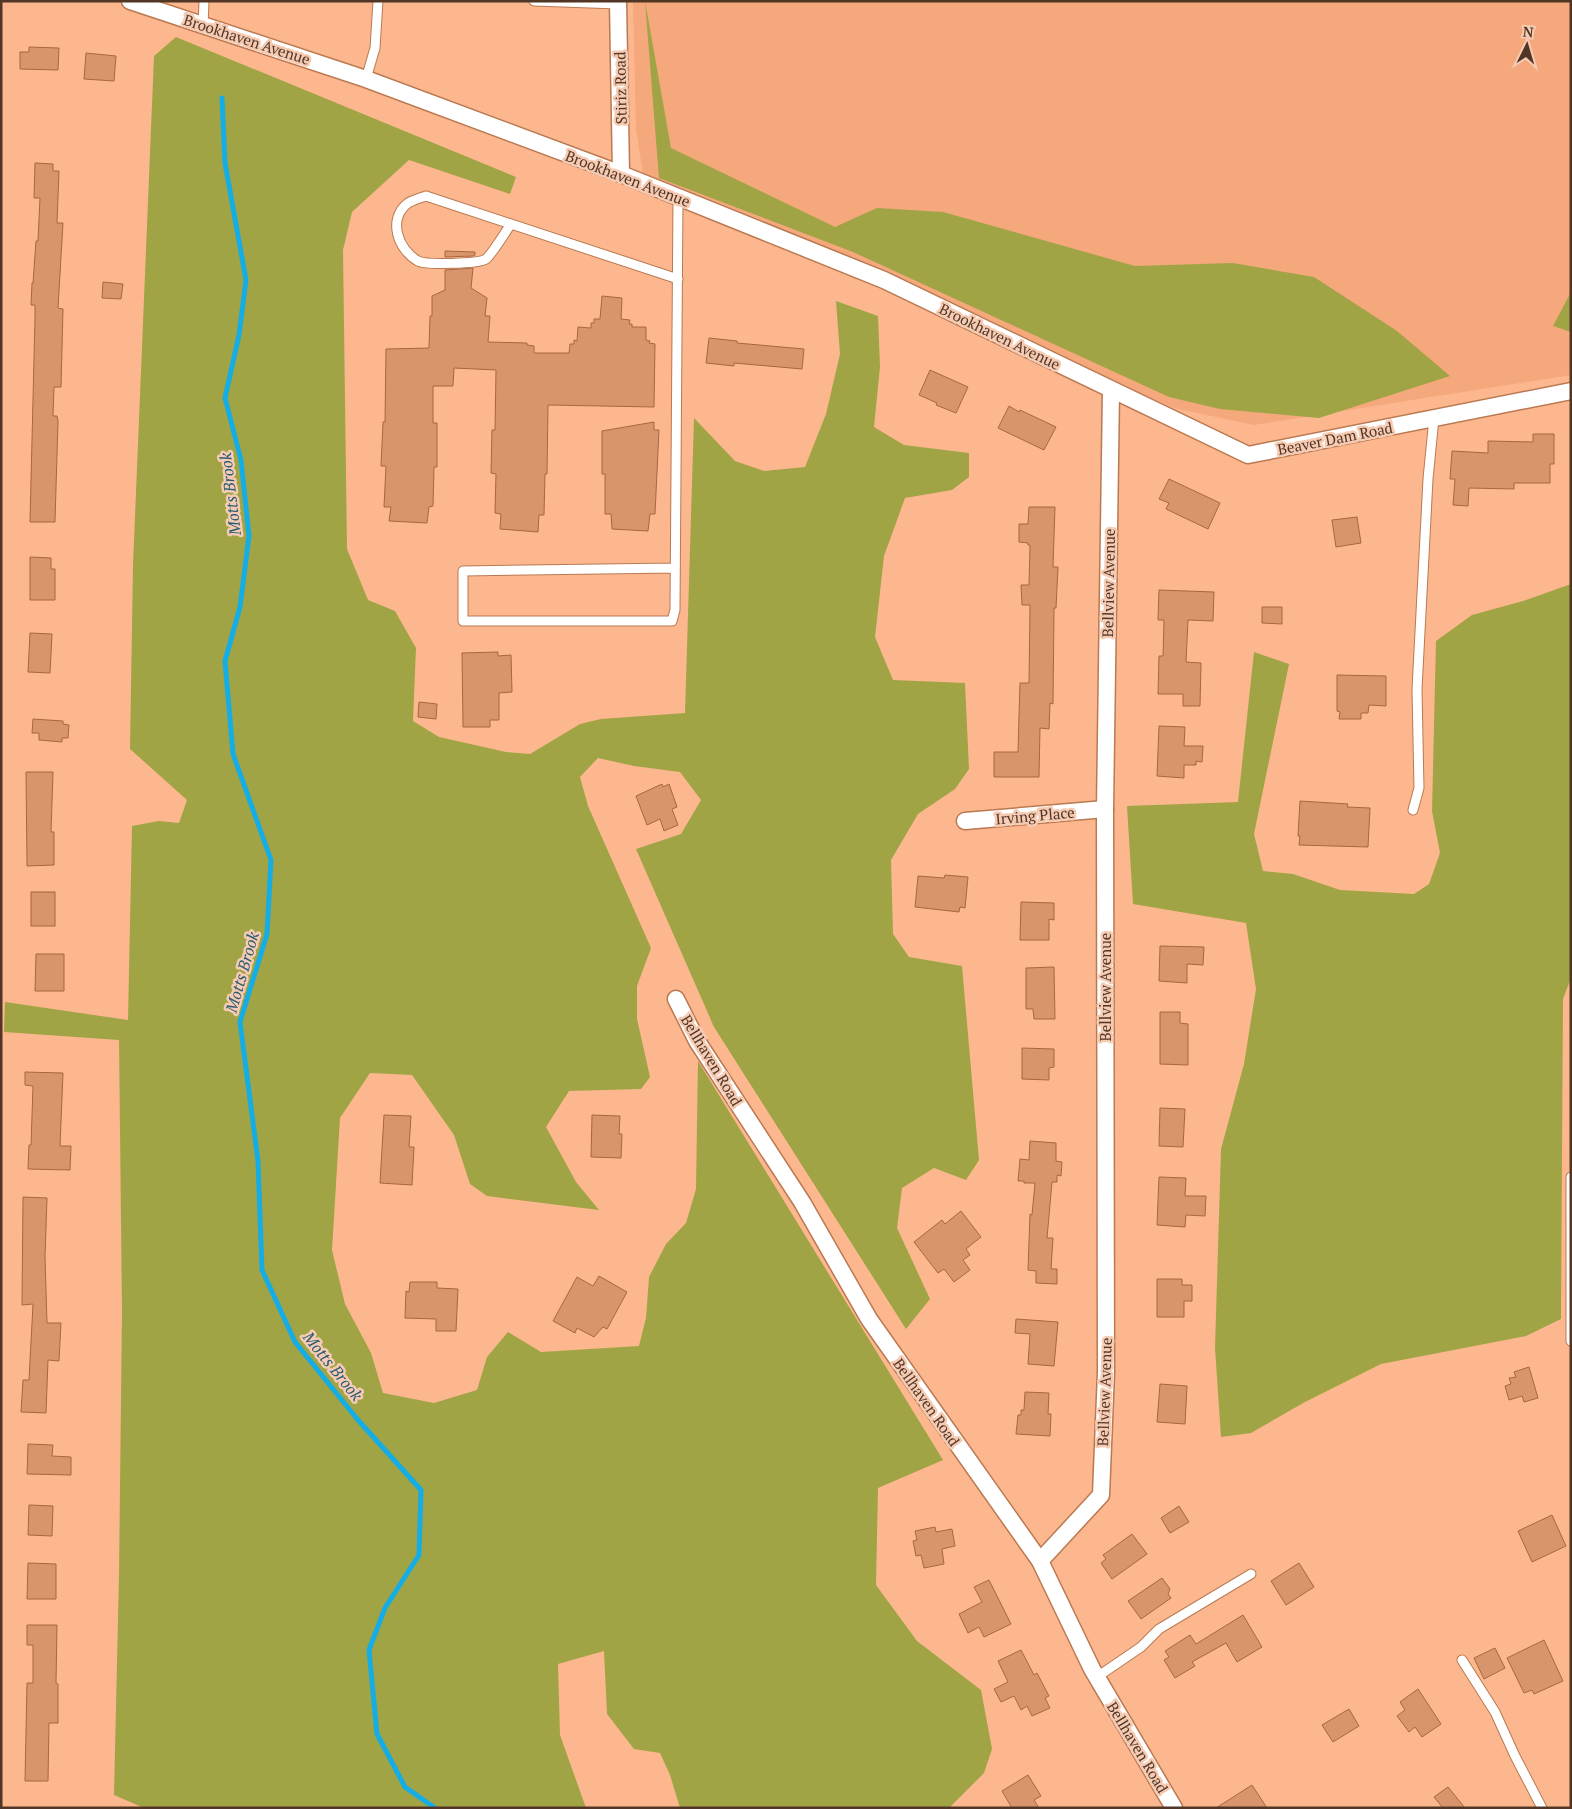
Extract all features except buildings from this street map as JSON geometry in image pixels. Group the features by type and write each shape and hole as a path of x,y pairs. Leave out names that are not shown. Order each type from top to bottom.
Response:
{"street":[{"name":"Brookhaven Avenue","path":"130,1 366,79 621,174 884,280 1111,390"},
{"name":"Stiriz Road","path":"618,3 621,174"},
{"name":"Beaver Dam Road","path":"1111,390 1248,455 1571,391"},
{"name":"Bellview Avenue","path":"1040,1561 1101,1495 1106,1372 1105,809 1111,390"},
{"name":"Irving Place","path":"965,821 1105,809"},
{"name":"Bellhaven Road","path":"676,999 698,1042 802,1202 869,1319 1040,1561 1097,1678 1174,1808"}],"lane":[{"path":"203,25 204,1"},
{"path":"366,79 376,48 378,1"},
{"path":"534,1 618,3"},
{"path":"511,224 487,258 474,263 419,262 402,248 396,230 399,214 408,204 426,196 678,279"},
{"path":"675,568 463,571 463,621 672,621 675,610 678,197"},
{"path":"1413,810 1419,788 1417,690 1428,487 1434,418"},
{"path":"1571,1177 1571,1341"},
{"path":"1097,1678 1141,1647 1159,1630 1251,1574"},
{"path":"1462,1660 1495,1712 1542,1808"}],"shaded area":[{"path":"633,1 1571,1 1571,375 1254,425 1174,408 643,174 636,129"},
{"path":"645,1 671,148 835,227 877,208 943,212 1135,266 1233,263 1314,277 1397,331 1450,376 1319,418 1220,409 1169,397 853,252 659,178"},
{"path":"176,37 516,177 510,194 409,160 352,212 343,250 347,549 368,600 395,611 416,648 413,721 439,737 506,752 530,754 580,724 601,719 685,713 694,418 735,461 764,471 805,467 826,414 840,354 836,301 878,316 880,367 874,427 904,445 969,453 969,477 952,490 905,498 884,556 875,637 893,680 965,683 969,769 955,789 918,814 891,860 893,934 909,957 962,966 979,1160 966,1180 934,1168 902,1188 897,1228 930,1299 906,1329 714,1027 636,849 681,834 701,800 680,772 634,766 598,758 580,777 588,806 651,948 637,986 637,1019 650,1077 641,1089 569,1091 546,1127 576,1182 599,1210 487,1196 470,1184 454,1135 412,1075 370,1073 340,1118 332,1250 345,1304 371,1353 383,1393 434,1403 477,1390 487,1357 508,1332 541,1352 639,1346 646,1318 649,1277 666,1244 686,1223 696,1189 698,1061 943,1460 878,1488 876,1585 917,1641 981,1690 992,1749 984,1773 949,1808 680,1808 670,1775 660,1753 634,1749 607,1714 604,1651 558,1664 560,1735 586,1808 144,1808 114,1795 122,1311 119,1040 4,1032 5,1002 128,1020 132,826 159,821 179,823 187,800 130,749 133,565 154,56"},
{"path":"1571,292 1571,332 1553,326"},
{"path":"1571,584 1571,978 1563,999 1561,1319 1526,1336 1381,1364 1305,1402 1251,1433 1221,1437 1215,1348 1221,1149 1244,1064 1256,989 1246,923 1133,904 1127,806 1238,802 1254,652 1289,664 1254,834 1263,871 1293,874 1340,890 1414,894 1429,884 1440,853 1432,811 1436,641 1472,615 1523,601"}],"waterway":[{"name":"Motts Brook","path":"222,98 225,163 246,280 239,335 225,398 241,460 249,536 240,607 225,661 233,754 271,860 267,934 240,1022 258,1161 262,1270 295,1342 358,1420 421,1490 419,1555 385,1608 369,1650 377,1734 405,1787 435,1808"}]}
